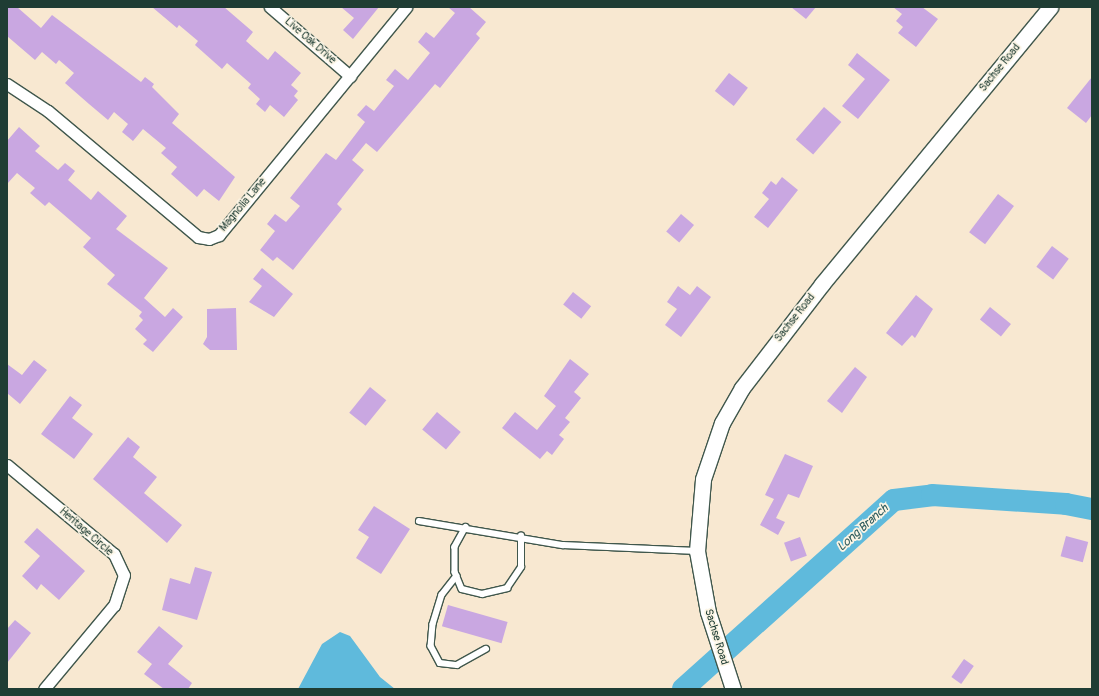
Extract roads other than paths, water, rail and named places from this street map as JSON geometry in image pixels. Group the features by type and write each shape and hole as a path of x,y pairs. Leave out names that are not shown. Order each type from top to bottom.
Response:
{"main road":[{"name":"Sachse Road","path":"733,689 712,625 697,551 703,479 722,423 742,388 825,280 1049,7"}],"street":[{"name":"Live Oak Drive","path":"270,7 350,76"},
{"name":"Magnolia Lane","path":"7,84 48,111 198,237 209,239 219,235 406,7"},
{"name":"Heritage Circle","path":"7,465 114,554 124,575 114,605 44,689"}],"lane":[{"path":"419,521 466,526 562,544 697,551"},
{"path":"466,526 455,547 457,576 462,589 482,594 507,588 521,567 521,536"},
{"path":"457,576 442,595 433,624 432,646 440,663 457,664 486,649"}],"water":[{"path":"340,632 350,636 380,677 395,689 298,689 322,644"}],"waterway":[{"name":"Long Branch","path":"683,689 894,500 932,495 1066,504 1092,509"}]}
